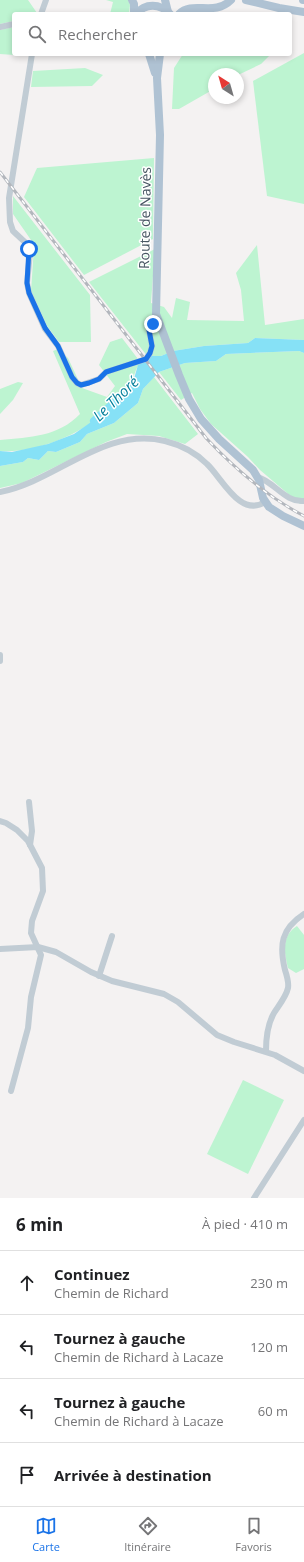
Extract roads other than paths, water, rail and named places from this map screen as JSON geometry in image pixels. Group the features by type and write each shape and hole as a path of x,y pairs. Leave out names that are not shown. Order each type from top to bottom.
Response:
{"main road":[{"path":"132,0 135,12"},
{"path":"165,0 169,12"},
{"path":"181,12 184,8 190,6 220,7 231,0"},
{"path":"246,0 304,12"},
{"path":"137,12 142,8 156,3 168,12"},
{"name":"Route de Navès","path":"150,56 157,78"},
{"name":"Route de Navès","path":"160,56 157,78 160,135 156,314 171,357 189,399 201,419 219,439 249,465 257,476"},
{"path":"257,476 265,502 277,513 304,526"}],"street":[{"path":"42,12 46,0"},
{"path":"0,27 12,24"},
{"path":"32,56 10,198 10,222 15,234 24,239 28,245 30,253 28,288 45,328 58,346 72,377 81,385 99,379 106,372 146,359 152,346 149,330 153,324 158,321"},
{"path":"0,492 12,490 30,483 104,446 121,441 146,438 174,443 196,454 211,468 232,494 242,503 251,505 265,502"},
{"path":"257,476 269,482 290,498 298,501 304,501"},
{"path":"0,655 0,661"},
{"path":"29,802 32,831 30,845"},
{"path":"0,821 6,822 17,830 30,845 42,868 43,891 32,920 31,934 41,955 31,997 28,1028 11,1092"},
{"path":"266,1052 270,1021 288,987 282,959 281,943 283,937 304,914"},
{"path":"99,976 112,936"},
{"path":"0,949 38,947 56,952 112,982 164,994 178,1002 217,1035 275,1055 304,1071"},
{"path":"254,1198 304,1120"}],"water":[{"path":"255,338 304,340 304,353 299,351 226,354 216,361 185,363 159,372 143,389 138,403 114,423 87,434 80,442 56,452 48,451 39,460 28,458 23,462 0,466 0,451 12,452 48,444 74,434 104,413 133,382 138,365 151,356 161,356 173,351 204,346 248,343"}],"waterway":[{"name":"Le Thoré","path":"94,421 115,402"}],"railway":[{"path":"0,172 206,438 240,471 264,491 304,516"}]}
